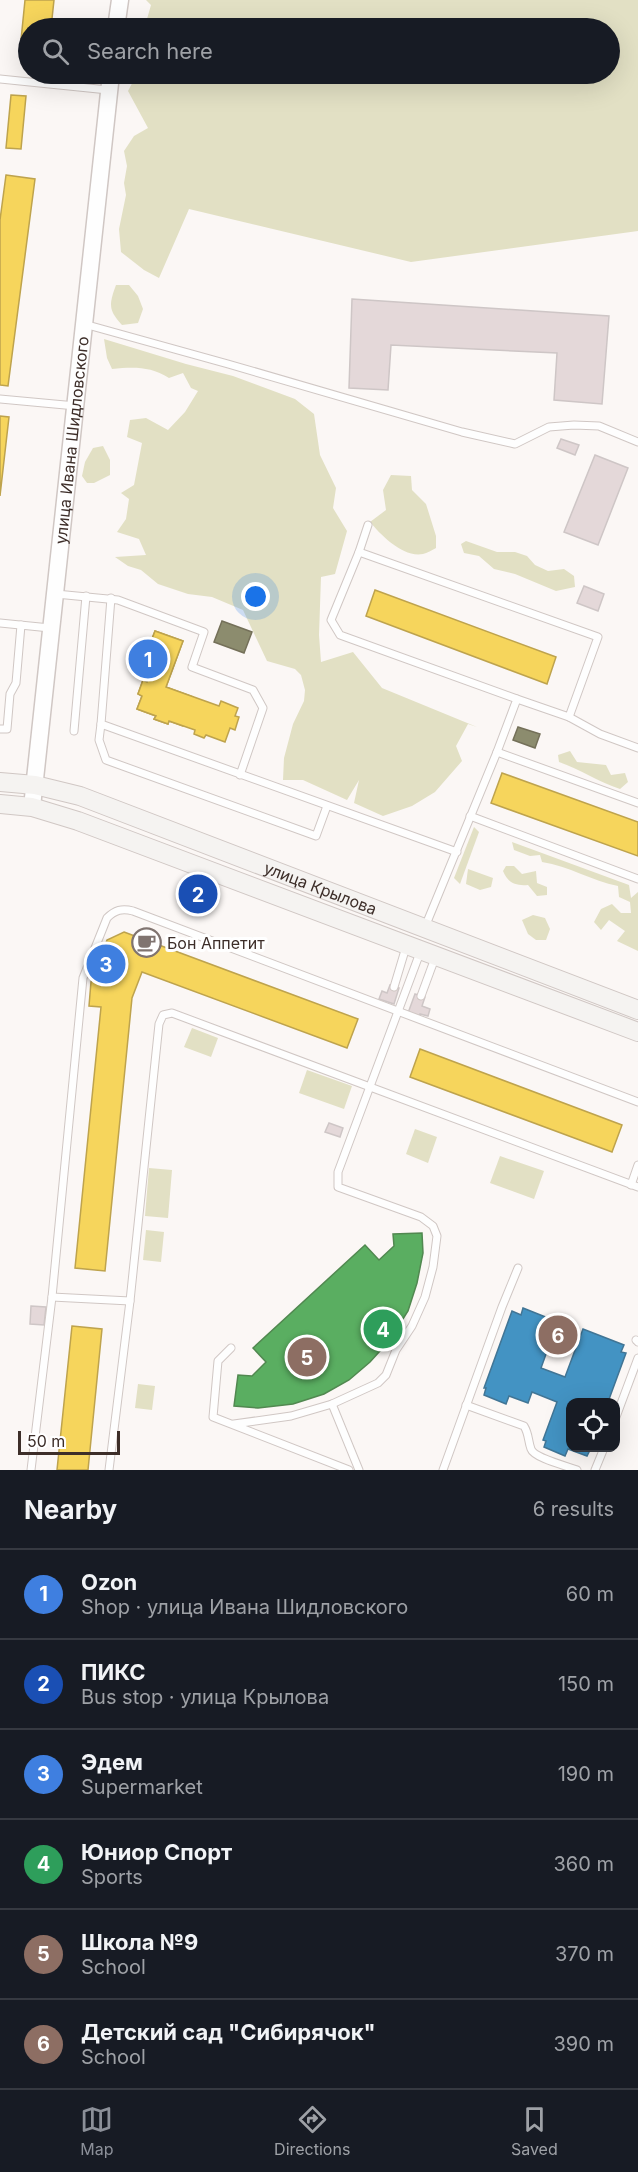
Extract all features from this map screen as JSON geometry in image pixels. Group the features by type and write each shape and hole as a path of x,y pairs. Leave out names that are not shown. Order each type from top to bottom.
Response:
{"main road":[{"name":"улица Крылова","path":"0,782 34,785 80,796 424,930 638,1010"},
{"name":"улица Крылова","path":"0,804 32,807 78,821 638,1032"}],"street":[{"path":"117,18 120,0"},
{"name":"улица Ивана Шидловского","path":"32,807 110,84"}],"lane":[{"path":"0,80 18,80"},
{"path":"84,324 462,432 505,442 515,444 549,427 574,425 599,426 638,442"},
{"path":"0,399 76,406"},
{"path":"368,525 331,620 340,635 569,717 600,734 638,748"},
{"path":"359,552 598,637 569,717"},
{"path":"54,594 111,598 204,632 192,667 253,690 263,708 240,775"},
{"path":"74,731 86,597"},
{"path":"111,598 99,740 106,760 316,836 327,806"},
{"path":"0,623 50,628"},
{"path":"0,729 7,729 21,625"},
{"path":"424,930 517,699"},
{"path":"102,724 457,852"},
{"path":"497,752 638,803"},
{"path":"470,816 638,879"},
{"path":"31,1470 52,1297 83,978 111,913 125,909 133,911 638,1102"},
{"path":"394,987 421,950"},
{"path":"421,950 421,996"},
{"path":"234,1424 291,1416 332,1404 378,1383 386,1374 396,1350 412,1326 425,1297 433,1267 437,1236 433,1226 421,1216 338,1187 338,1172 421,950"},
{"path":"109,1470 130,1301 159,1024 163,1015 172,1013 635,1186 638,1165"},
{"path":"443,1470 518,1268"},
{"path":"52,1297 130,1301"},
{"path":"231,1348 218,1361 213,1417 349,1470"},
{"path":"620,1404 638,1358"},
{"path":"332,1404 359,1470"},
{"path":"466,1405 524,1426 531,1450 537,1455 577,1470"},
{"path":"595,1470 602,1452"}],"shaded area":[{"path":"146,0 638,0 638,231 411,262 189,209 159,278 144,270 121,252 119,229 126,195 124,183 127,166 124,151 134,136 148,128 128,91 132,84 620,84 620,18 147,18 151,5"},
{"path":"116,285 129,285 138,296 143,309 138,323 122,325 114,315 111,302"},
{"path":"104,339 233,376 295,399 314,414 320,455 336,488 333,508 347,531 335,574 321,577 319,635 321,662 353,652 382,688 477,727 468,724 456,746 462,761 435,792 412,806 383,816 354,803 359,780 347,800 303,780 283,780 284,758 293,724 304,701 305,690 301,675 295,669 267,661 243,610 212,597 188,594 158,584 141,570 128,566 115,557 146,555 139,539 117,532 126,519 129,499 121,493 134,485 142,443 127,437 130,420 146,418 168,430 185,412 198,391 191,388 183,373 169,378 155,371 141,368 112,369 107,358"},
{"path":"103,446 110,460 110,475 94,483 87,483 82,476 85,462 93,448"},
{"path":"391,475 411,476 412,490 426,504 436,536 436,548 423,554 408,553 393,544 370,522 386,510 383,490"},
{"path":"466,541 497,552 515,552 527,556 535,565 548,571 564,569 574,576 575,587 556,591 515,574 494,569 479,556 464,553 461,544"},
{"path":"570,751 577,762 606,765 611,775 625,773 628,782 620,789 559,762 558,755"},
{"path":"474,827 479,832 460,884 454,878"},
{"path":"512,842 629,885 631,898 638,892 638,951 617,941 625,931 609,920 601,930 594,922 601,909 612,904 621,913 631,913 630,902 619,897 618,886 542,862 540,855 530,856 514,850"},
{"path":"506,866 514,866 522,874 536,871 537,883 547,887 547,895 537,896 528,885 519,885 510,881 503,871"},
{"path":"468,869 493,878 491,887 480,890 466,884"},
{"path":"533,915 545,918 550,929 546,940 536,940 528,934 522,920"},
{"path":"192,1028 218,1038 211,1057 184,1047"},
{"path":"307,1070 352,1086 344,1109 299,1093"},
{"path":"415,1129 437,1137 428,1163 406,1154"},
{"path":"500,1156 544,1171 534,1199 490,1183"},
{"path":"149,1168 172,1170 168,1218 145,1216"},
{"path":"146,1230 164,1232 161,1262 143,1260"},
{"path":"138,1384 155,1386 152,1410 135,1408"}],"building: Homes":[{"path":"25,0 54,0 52,18 23,18"},
{"path":"11,95 26,96 21,149 6,148"},
{"path":"6,175 35,179 8,386 0,385 0,220"},
{"path":"0,416 9,417 0,496"},
{"path":"375,590 556,657 547,684 366,616"},
{"path":"155,631 183,641 166,687 193,697 183,726 154,719 156,716 137,709 142,696 138,694 143,680 147,682 149,676 140,673 145,659 140,657 146,643 150,644"},
{"path":"155,631 183,641 166,687 219,706 221,701 238,708 235,716 239,717 235,730 230,728 225,742 206,735 204,738 194,734 195,730 169,721 168,724 154,719 156,716 137,709 142,696 138,694 143,680 147,682 149,676 140,673 145,659 140,657 146,643 150,644"},
{"path":"502,773 638,822 638,856 491,803"},
{"path":"124,932 358,1019 347,1048 142,972 132,998 105,1271 75,1268 101,1007 89,1006 91,982 107,940"},
{"path":"420,1049 622,1125 612,1152 410,1077"},
{"path":"72,1326 102,1329 88,1470 57,1470"}],"building: Schools":[{"path":"523,1308 553,1320 551,1327 555,1329 541,1368 565,1377 583,1329 624,1345 621,1352 626,1353 609,1398 566,1398 565,1456 544,1447 546,1441 543,1440 557,1402 532,1392 528,1403 509,1396 506,1404 484,1395 486,1388 484,1388 512,1311 521,1315"},
{"path":"576,1452 589,1452 587,1456"}],"building: Public":[{"path":"422,1233 423,1253 408,1311 389,1341 370,1362 349,1380 324,1394 293,1404 258,1408 234,1406 238,1375 252,1376 266,1362 253,1348 365,1245 379,1260 394,1246 393,1234"}],"building: Industry":[{"path":"222,621 252,632 244,653 214,642"},
{"path":"518,727 540,734 535,748 513,740"}],"building: Other":[{"path":"352,299 609,316 602,404 554,400 557,353 391,345 388,390 349,388"},
{"path":"561,439 579,445 575,455 557,448"},
{"path":"595,455 628,468 598,545 564,532"},
{"path":"584,586 604,594 598,611 577,603"},
{"path":"390,985 399,988 394,1004 379,999 382,991 387,993"},
{"path":"415,994 425,997 422,1006 430,1009 428,1016 420,1014 419,1017 408,1013"},
{"path":"329,1123 343,1128 340,1137 325,1132"},
{"path":"31,1306 46,1307 44,1325 30,1324"}],"place":[{"name":"Ozon","path":"148,659"},
{"name":"ПИКС","path":"198,894"},
{"name":"Бон Аппетит","path":"146,943"},
{"name":"Эдем","path":"106,964"},
{"name":"Юниор Спорт","path":"383,1329"},
{"name":"Детский сад \"Сибирячок\"","path":"558,1335"},
{"name":"Школа №9","path":"307,1357"}]}
